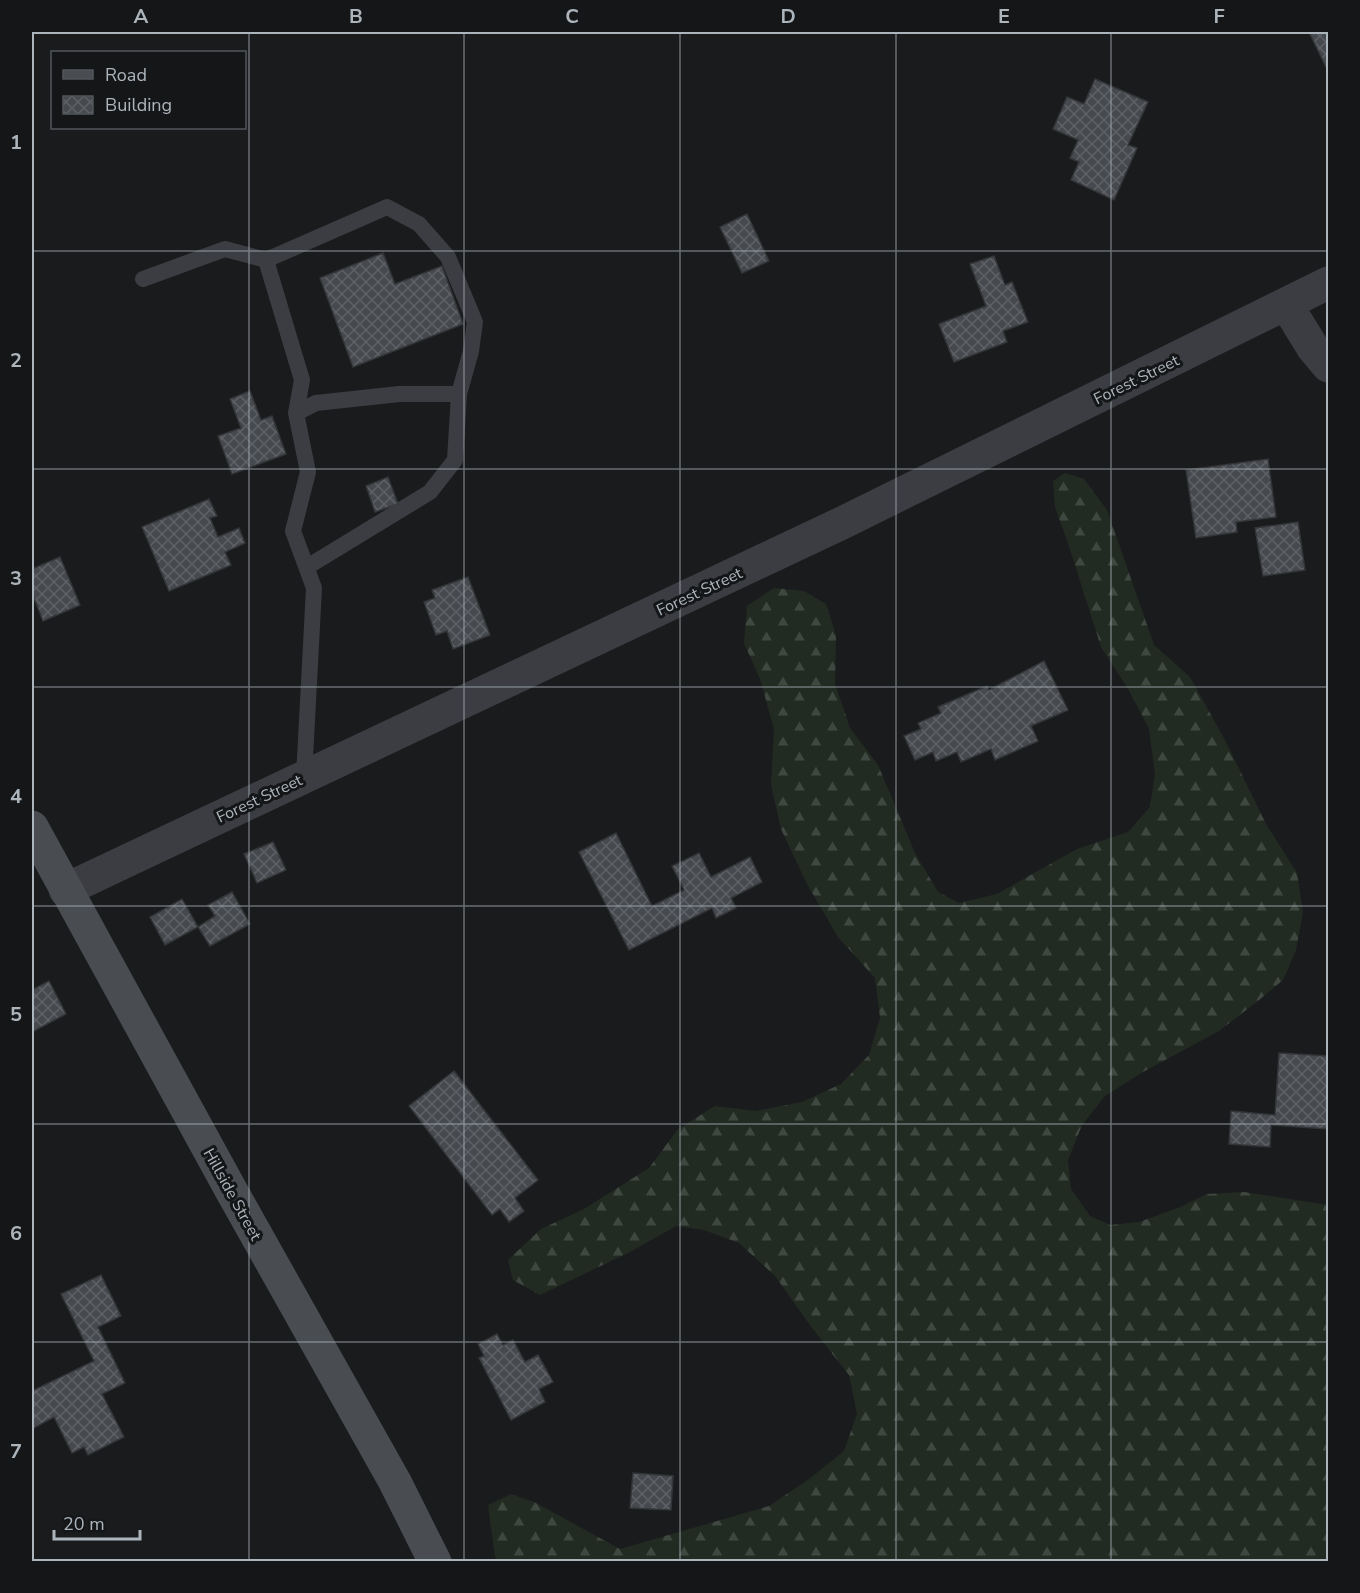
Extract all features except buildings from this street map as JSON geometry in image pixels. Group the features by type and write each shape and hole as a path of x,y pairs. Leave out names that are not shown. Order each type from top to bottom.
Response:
{"street":[{"name":"Forest Street","path":"65,890 853,518 1329,283"},
{"path":"1287,304 1313,348 1329,366"},
{"name":"Hillside Street","path":"32,827 231,1190 395,1482 435,1562"}],"lane":[{"path":"143,279 225,249 266,260 387,207 419,224 448,257 475,322 471,351 459,394 455,460 430,492 307,567"},
{"path":"266,260 302,380 296,413 308,472 293,531 314,588 304,777"},
{"path":"296,413 316,403 399,394 459,394"}],"green space":[{"path":"1065,473 1084,479 1107,510 1154,645 1190,677 1226,742 1266,824 1297,873 1303,912 1296,950 1283,980 1219,1031 1143,1072 1105,1096 1082,1125 1068,1160 1071,1189 1090,1216 1110,1225 1139,1222 1178,1208 1207,1194 1244,1192 1328,1205 1328,1561 499,1561 495,1557 488,1505 511,1494 536,1503 620,1549 769,1506 809,1479 844,1451 857,1414 849,1375 775,1276 739,1243 704,1230 676,1226 630,1252 540,1295 513,1280 508,1260 541,1229 584,1209 649,1168 678,1129 715,1106 756,1111 802,1102 841,1084 869,1055 880,1018 875,978 838,937 807,884 781,829 771,785 774,729 760,679 744,643 747,606 774,588 804,591 826,604 836,635 835,684 850,728 878,765 915,853 938,892 959,903 997,894 1077,849 1128,832 1150,807 1155,774 1149,729 1130,692 1101,647 1055,507 1053,481"}]}
